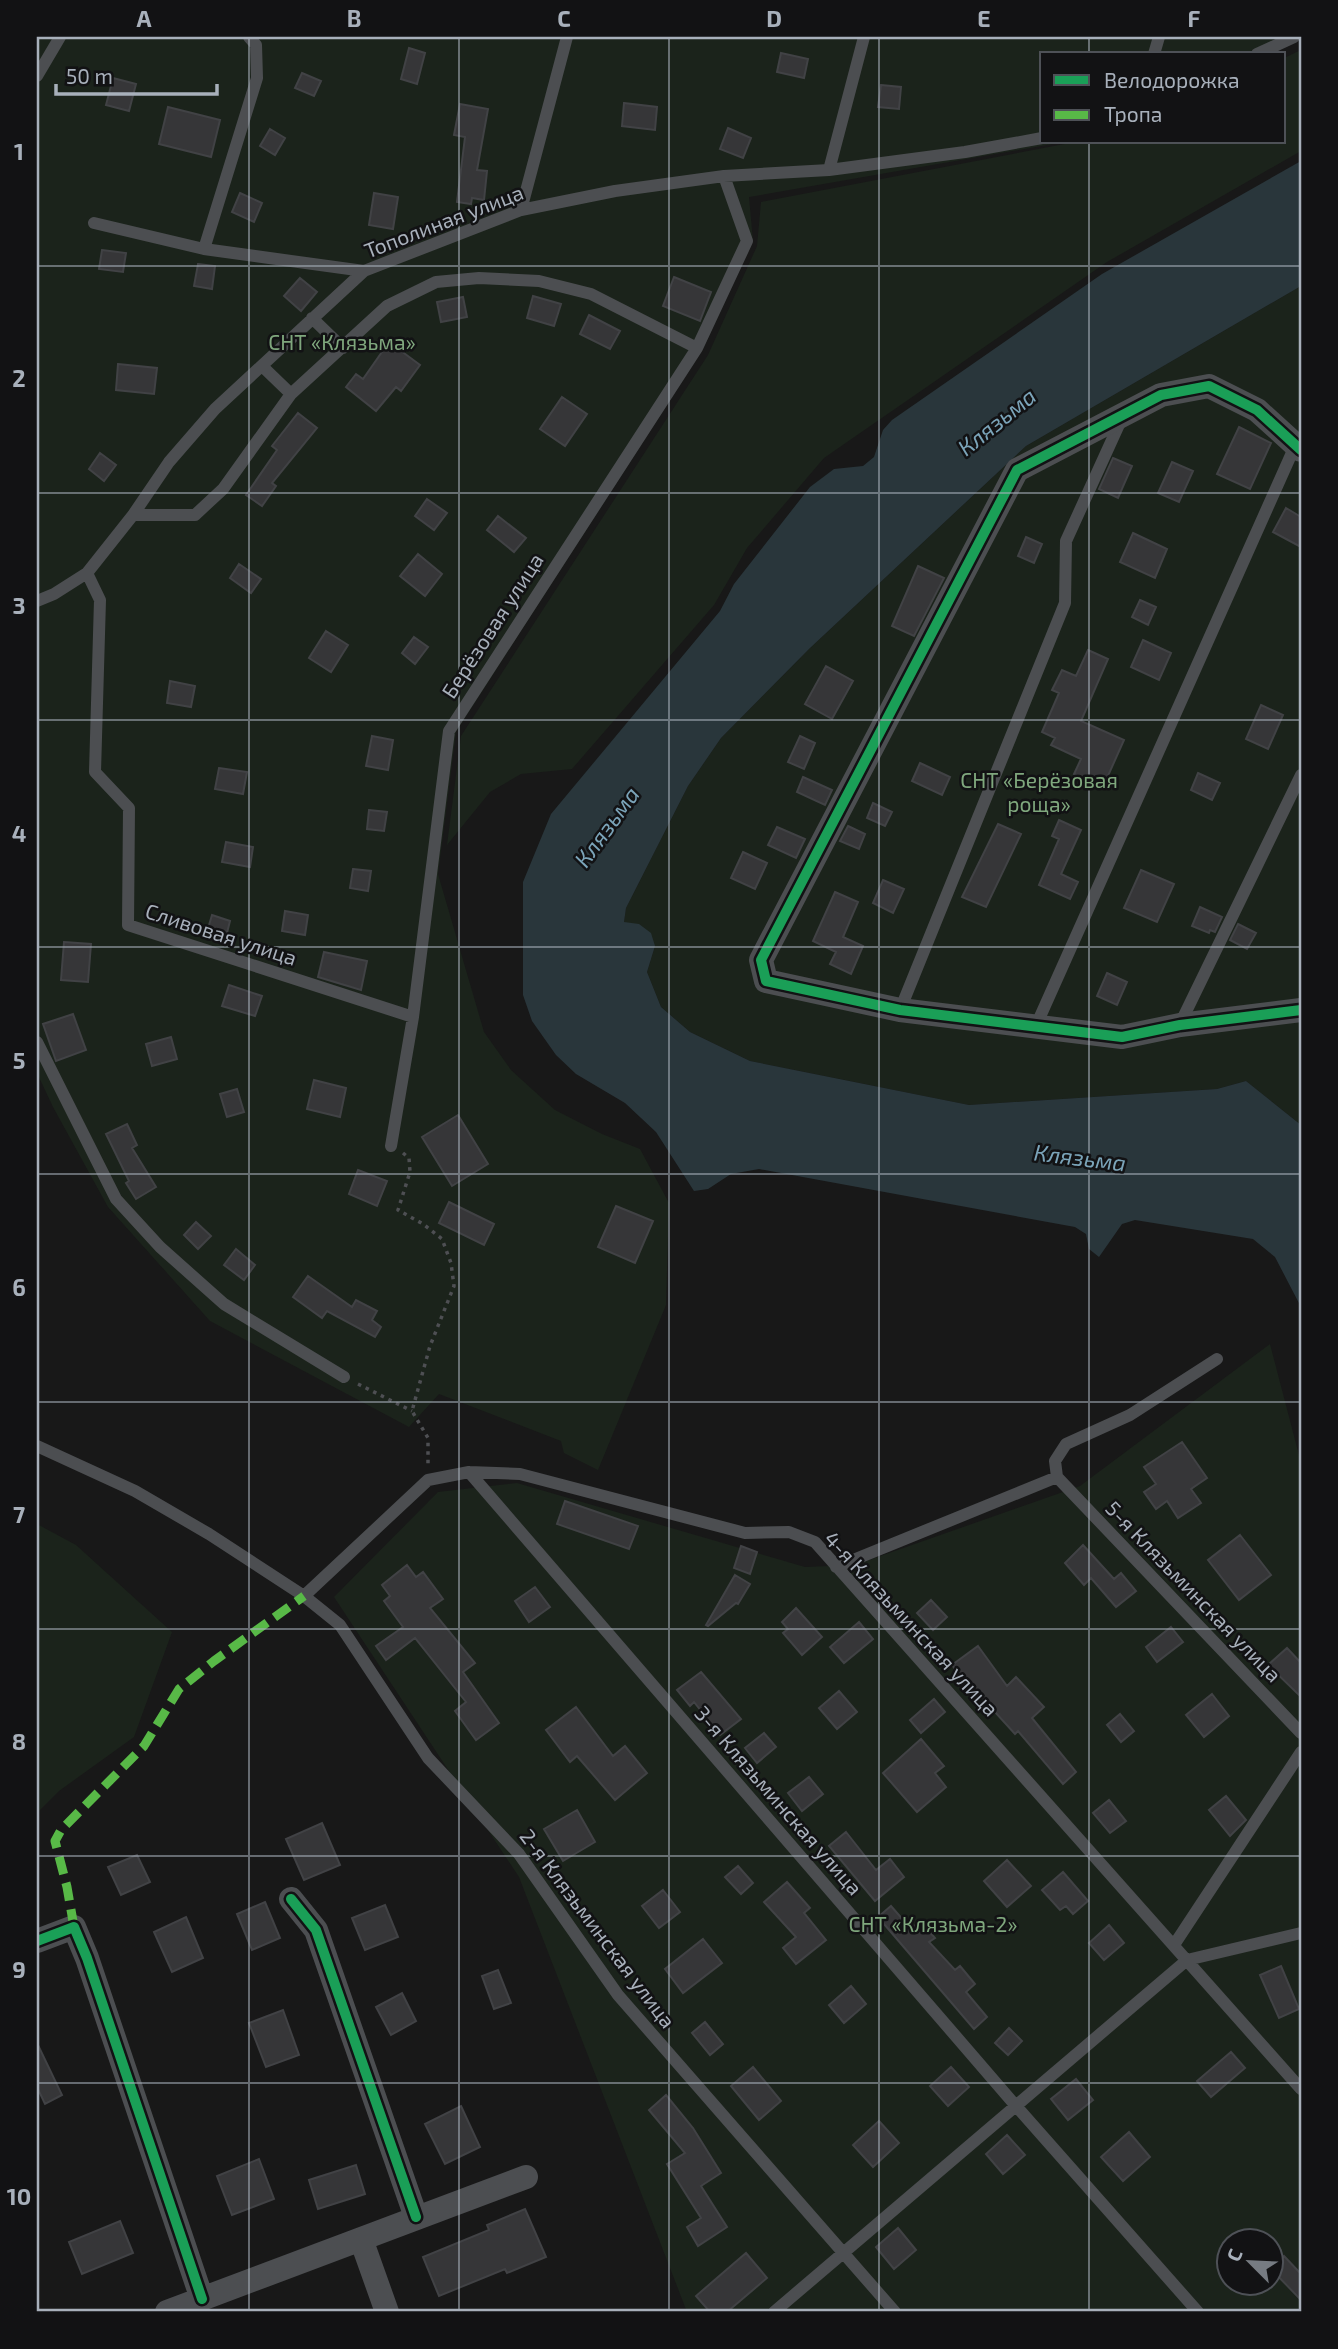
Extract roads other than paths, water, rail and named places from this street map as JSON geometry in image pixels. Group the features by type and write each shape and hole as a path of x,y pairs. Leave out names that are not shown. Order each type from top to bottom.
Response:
{"street":[{"path":"1298,448 1257,410 1209,386 1161,395 1017,470 761,960 766,981 900,1010 1122,1037 1180,1025 1301,1010"},
{"path":"291,1899 316,1930 416,2217"},
{"path":"37,1941 74,1927 87,1958 202,2299"},
{"path":"167,2312 526,2177"},
{"path":"361,2239 387,2312"}],"lane":[{"path":"37,76 60,37"},
{"path":"204,249 257,78 256,46 249,37"},
{"path":"521,210 567,37"},
{"path":"829,170 864,37"},
{"path":"1261,52 1294,37"},
{"name":"Тополиная улица","path":"37,601 54,594 87,573 133,515 169,462 215,410 364,271 521,210 615,191 724,176 829,170 965,152 1040,138"},
{"name":"Берёзовая улица","path":"391,1146 413,1017 449,731 697,348 747,242 724,176"},
{"path":"94,223 204,249 364,271"},
{"path":"133,515 195,515 223,489 291,394 387,306 436,282 479,278 539,281 592,294 697,348"},
{"path":"312,318 343,348"},
{"path":"262,366 291,394"},
{"path":"900,1010 1065,603 1066,541 1123,415"},
{"path":"1035,1028 1298,448"},
{"name":"Сливовая улица","path":"87,573 100,600 95,772 129,808 128,925 413,1017"},
{"path":"1180,1025 1301,775"},
{"path":"37,1042 117,1199 160,1247 225,1304 344,1377"},
{"path":"836,1567 1057,1477 1055,1461 1066,1444 1130,1415 1217,1359"},
{"name":"2-я Клязьминская улица","path":"37,1446 135,1491 209,1534 304,1596 340,1625 428,1758 519,1854 618,1995 895,2312"},
{"name":"4-я Клязьминская улица","path":"304,1596 428,1480 469,1472 520,1474 745,1533 789,1532 815,1542 1301,2089"},
{"name":"3-я Клязьминская улица","path":"469,1472 1016,2106 1198,2312"},
{"name":"5-я Клязьминская улица","path":"1057,1477 1301,1733"},
{"path":"1174,1945 1301,1752"},
{"path":"774,2312 1187,1960 1301,1933"}],"water":[{"name":"Клязьма","path":"1301,161 1301,286 1026,446 809,649 721,738 688,786 626,908 624,922 639,924 651,933 655,946 647,972 661,1007 690,1032 750,1061 969,1105 1217,1089 1246,1081 1301,1125 1301,1307 1275,1257 1253,1239 1135,1220 1122,1224 1099,1257 1089,1249 1086,1234 1075,1227 759,1169 731,1174 708,1189 694,1191 656,1132 625,1103 576,1074 556,1055 532,1021 523,995 523,882 551,814 720,611 734,584 810,487 834,469 863,466 874,457 883,430 892,420 1102,274"}],"park label":[{"name":"СНТ «Клязьма»","path":"342,343"},
{"name":"СНТ «Берёзовая роща»","path":"1039,793"},
{"name":"СНТ «Клязьма-2»","path":"933,1925"}]}
